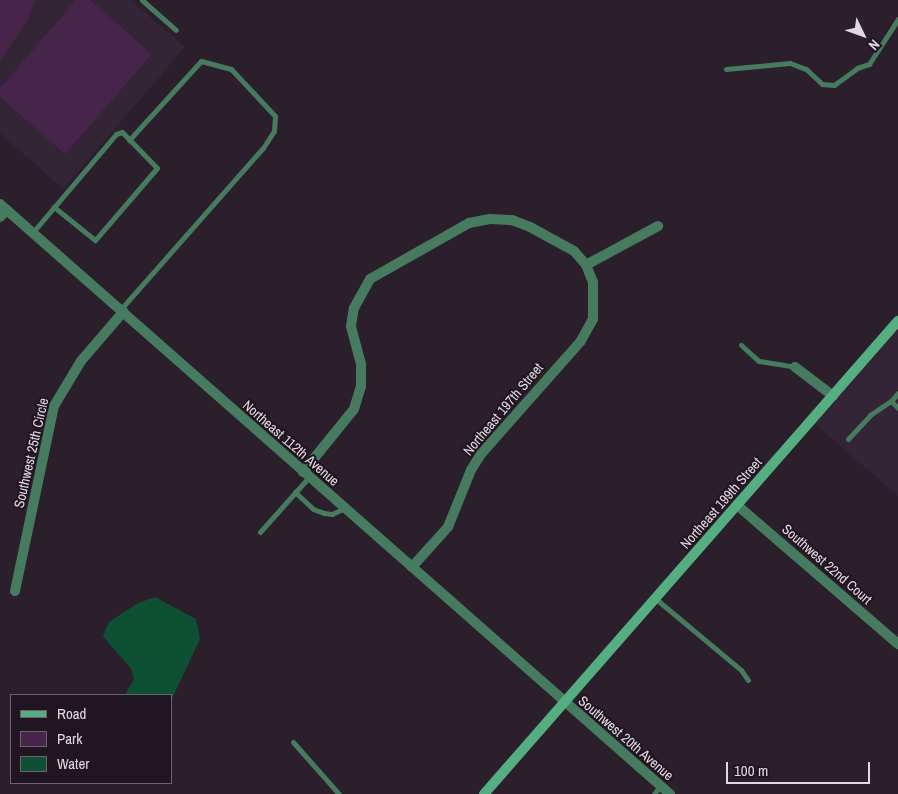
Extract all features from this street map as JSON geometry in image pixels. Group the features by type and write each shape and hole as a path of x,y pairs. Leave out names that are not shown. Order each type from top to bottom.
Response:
{"main road":[{"name":"Northeast 199th Street","path":"484,794 898,321"}],"street":[{"name":"Northeast 112th Avenue","path":"2,210 32,232 564,702"},
{"path":"306,474 354,410 361,386 360,364 351,326 357,300 370,279 469,223 490,219 512,220 560,241 586,265 658,226"},
{"name":"Northeast 197th Street","path":"412,567 448,527 471,470 481,454 581,341 594,319 593,282 586,265"},
{"name":"Southwest 25th Circle","path":"15,591 54,406 81,362 121,311"},
{"path":"795,367 833,396"},
{"name":"Southwest 22nd Court","path":"737,505 898,644"},
{"name":"Southwest 20th Avenue","path":"564,702 657,790 670,794"}],"lane":[{"path":"142,0 176,30"},
{"path":"726,69 790,63 806,69 822,84 834,85 857,68 869,64 898,19"},
{"path":"121,311 263,148 274,131 275,116 231,69 201,61 129,140"},
{"path":"32,232 116,134 122,132 157,170 95,240 54,207"},
{"path":"741,345 759,361 795,367"},
{"path":"848,439 870,415 891,401 898,393"},
{"path":"891,401 898,408"},
{"path":"260,532 295,492 306,474"},
{"path":"295,492 313,509 324,513 332,514 344,508"},
{"path":"655,598 742,670 748,680"},
{"path":"293,742 339,794"}],"shaded area":[{"path":"0,0 131,0 185,47 63,189 0,133"},
{"path":"898,328 898,496 814,423"}],"green space":[{"path":"0,0 34,0 34,3 27,22 0,61"},
{"path":"76,0 90,0 152,54 65,154 0,97 0,88"}],"water":[{"path":"155,597 196,619 200,639 172,699 172,694 126,694 134,679 131,669 103,636 109,622 138,603"}]}
